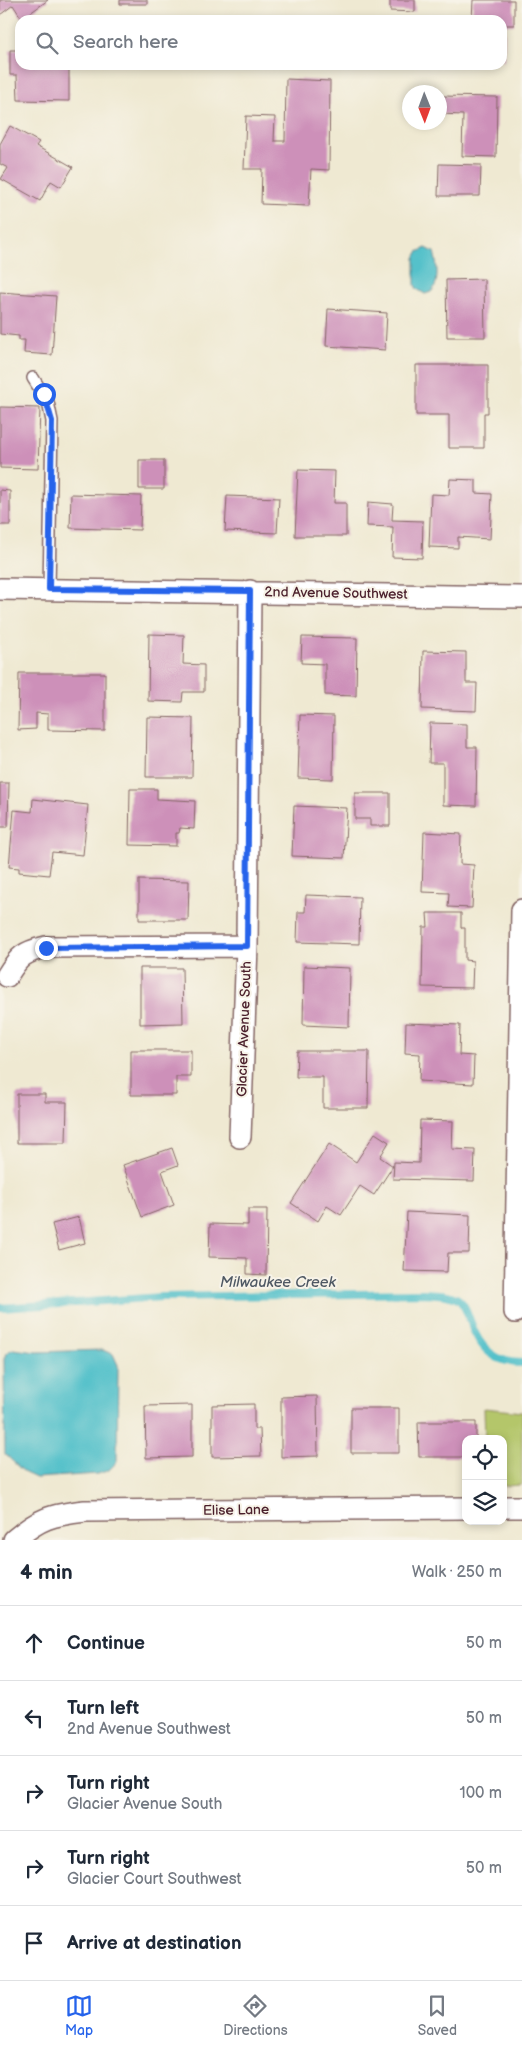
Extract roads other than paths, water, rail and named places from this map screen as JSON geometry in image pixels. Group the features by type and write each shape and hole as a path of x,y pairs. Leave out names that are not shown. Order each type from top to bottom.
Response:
{"street":[{"name":"2nd Avenue Southwest","path":"0,589 250,591 522,597"},
{"name":"Glacier Avenue South","path":"240,1138 247,946 250,591"},
{"path":"515,1312 522,910"},
{"path":"7,976 15,962 26,952 46,948 247,946"},
{"path":"507,1507 522,1507"},
{"name":"Elise Lane","path":"14,1540 33,1524 55,1515 84,1511 462,1508"}],"lane":[{"path":"33,378 48,402 52,421 49,589"}],"water":[{"path":"426,248 434,252 437,273 434,288 431,292 425,294 417,289 415,285 415,258 418,252"},
{"path":"13,1349 37,1352 102,1350 113,1354 118,1365 117,1462 109,1470 98,1474 36,1478 25,1473 5,1454 4,1359 6,1353"}],"waterway":[{"name":"Milwaukee Creek","path":"0,1308 162,1297 441,1294 454,1297 463,1304 474,1332 489,1352 504,1360 522,1363"}]}
